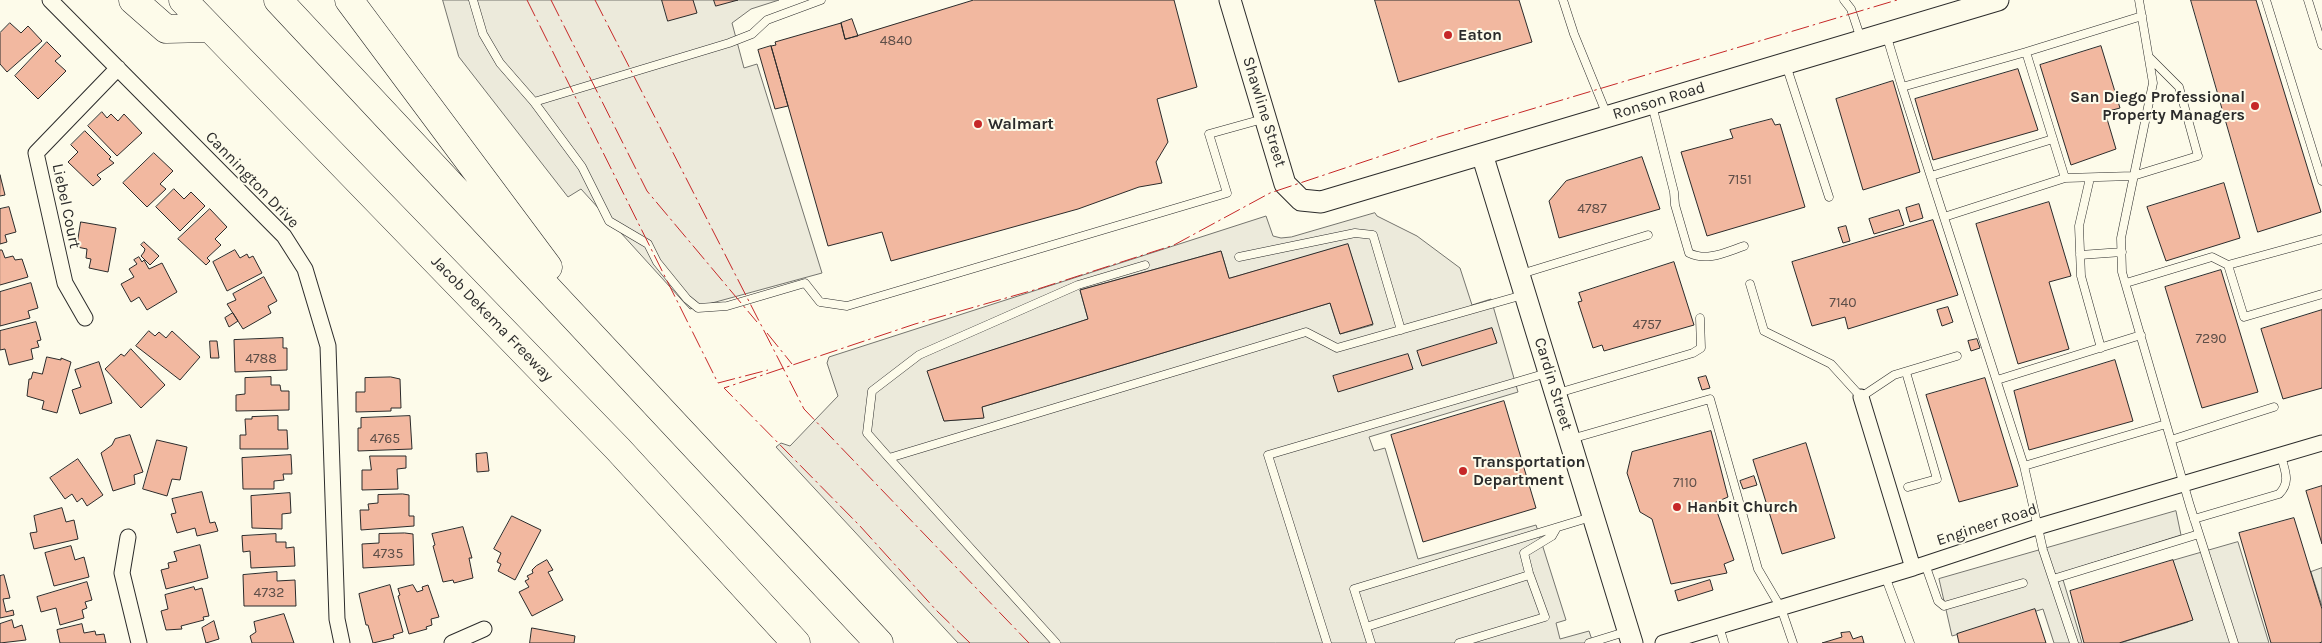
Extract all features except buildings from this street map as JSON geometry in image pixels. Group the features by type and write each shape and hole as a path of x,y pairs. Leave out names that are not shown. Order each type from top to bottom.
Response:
{"highway":[{"path":"133,0 166,29 209,28"},
{"name":"Jacob Dekema Freeway","path":"183,0 618,449 796,643"},
{"path":"278,0 879,643"},
{"path":"340,0 390,54"},
{"path":"349,0 630,376"}],"street":[{"name":"Cannington Drive","path":"50,0 284,236 306,269 328,346 337,619 342,643"},
{"name":"Shawline Street","path":"1230,0 1285,184 1301,200 1320,202"},
{"name":"Ronson Road","path":"1320,202 1998,0"},
{"name":"Liebel Court","path":"85,318 64,283 36,153 118,68"},
{"name":"Cardin Street","path":"1482,154 1630,637"},
{"path":"1861,397 1919,566"},
{"name":"Engineer Road","path":"1663,643 1919,566 2037,527 2322,443"},
{"path":"128,537 122,573 139,643"},
{"path":"452,643 484,629"}],"lane":[{"path":"473,0 483,34 500,63 534,102 582,167 609,221 648,244 658,262 687,299 698,308 727,306 805,283 820,302 847,306 1227,193 1209,134 1265,118"},
{"path":"534,102 729,43 752,34 767,20 821,0"},
{"path":"1563,0 1574,34 1608,117"},
{"path":"1844,0 1852,9 1862,41"},
{"path":"2139,0 2154,83 2121,238 2126,283 2194,519 2234,643"},
{"path":"2266,0 2322,181"},
{"path":"2308,0 2322,45"},
{"path":"1902,88 2142,16"},
{"path":"1886,34 2024,466 2037,527 2074,643"},
{"path":"2026,52 2066,178"},
{"path":"1944,217 2066,178 2133,176 2198,156 2179,87 2150,58"},
{"path":"1786,64 1829,197"},
{"path":"1651,103 1674,192 1675,205 1689,253 1698,257 1709,257 1744,246"},
{"path":"1931,176 2053,139"},
{"path":"2090,178 2079,226 2081,276 2101,348"},
{"path":"1239,258 1355,232 1373,235 1401,330"},
{"path":"1519,274 1648,235"},
{"path":"2126,283 2212,257 2228,265 2322,239"},
{"path":"2080,255 2122,252"},
{"path":"1056,643 867,433 872,391 919,355 1078,285 1144,265"},
{"path":"2228,265 2244,317 2322,294"},
{"path":"1750,284 1764,331 1830,364 1861,397 1894,375 1957,356"},
{"path":"889,458 1306,332 1337,348 1525,295"},
{"path":"1556,393 1692,353 1701,348 1700,318"},
{"path":"1997,380 2141,335"},
{"path":"1327,643 1268,455 1549,372"},
{"path":"1906,372 1937,479 1908,487"},
{"path":"1570,440 1710,399 1758,569 1780,608 1793,643"},
{"path":"2171,440 2274,407"},
{"path":"2024,466 2166,424"},
{"path":"2194,519 2279,494 2286,488 2287,479 2281,456"},
{"path":"1371,643 1354,589 1550,528 1556,529 1593,516"},
{"path":"1459,643 1545,617 1529,575 1524,553 1552,536 1556,529"},
{"path":"2053,579 2199,534"},
{"path":"1919,566 1938,601 1944,606 2023,583"},
{"path":"1366,627 1529,575"},
{"path":"1885,576 1910,643"},
{"path":"1719,626 1724,643"},
{"path":"1589,643 1630,637"}],"shaded area":[{"path":"443,0 779,0 751,9 732,23 744,68 757,64 822,273 690,309 581,189 568,197 459,57"},
{"path":"1375,213 1377,216 1417,236 1460,268 1472,305 1491,299 1518,392 1369,437 1374,451 1385,448 1418,559 1536,525 1566,620 1556,623 1560,639 1589,631 1593,643 958,643 776,447 781,443 790,446 838,396 827,363 829,357 1266,216 1273,236 1281,238 1291,237","holes":["1348,245 1373,325 1340,334 1330,303 982,407 983,418 944,421 928,371 1088,319 1080,290 1221,251 1229,278"]},
{"path":"2176,511 2181,535 2061,573 2082,643 2054,643 2043,609 1952,636 1939,579"},
{"path":"2238,542 2269,643 2120,643 2188,622 2172,561"},
{"path":"2322,568 2322,606 2311,572"}],"power":[{"path":"527,0 718,383 768,370"},
{"path":"551,0 647,191 757,322"},
{"path":"595,0 804,409 1029,643"},
{"path":"970,643 936,610 860,526 724,388 915,324 1041,288 1174,245 1270,193 1438,137 1897,0"},
{"path":"767,333 792,364"}],"place":[{"name":"Eaton","path":"1448,35"},
{"name":"San Diego Professional Property Managers","path":"2255,106"},
{"name":"Walmart","path":"978,124"},
{"name":"Transportation Department","path":"1463,471"},
{"name":"Hanbit Church","path":"1677,507"}]}
